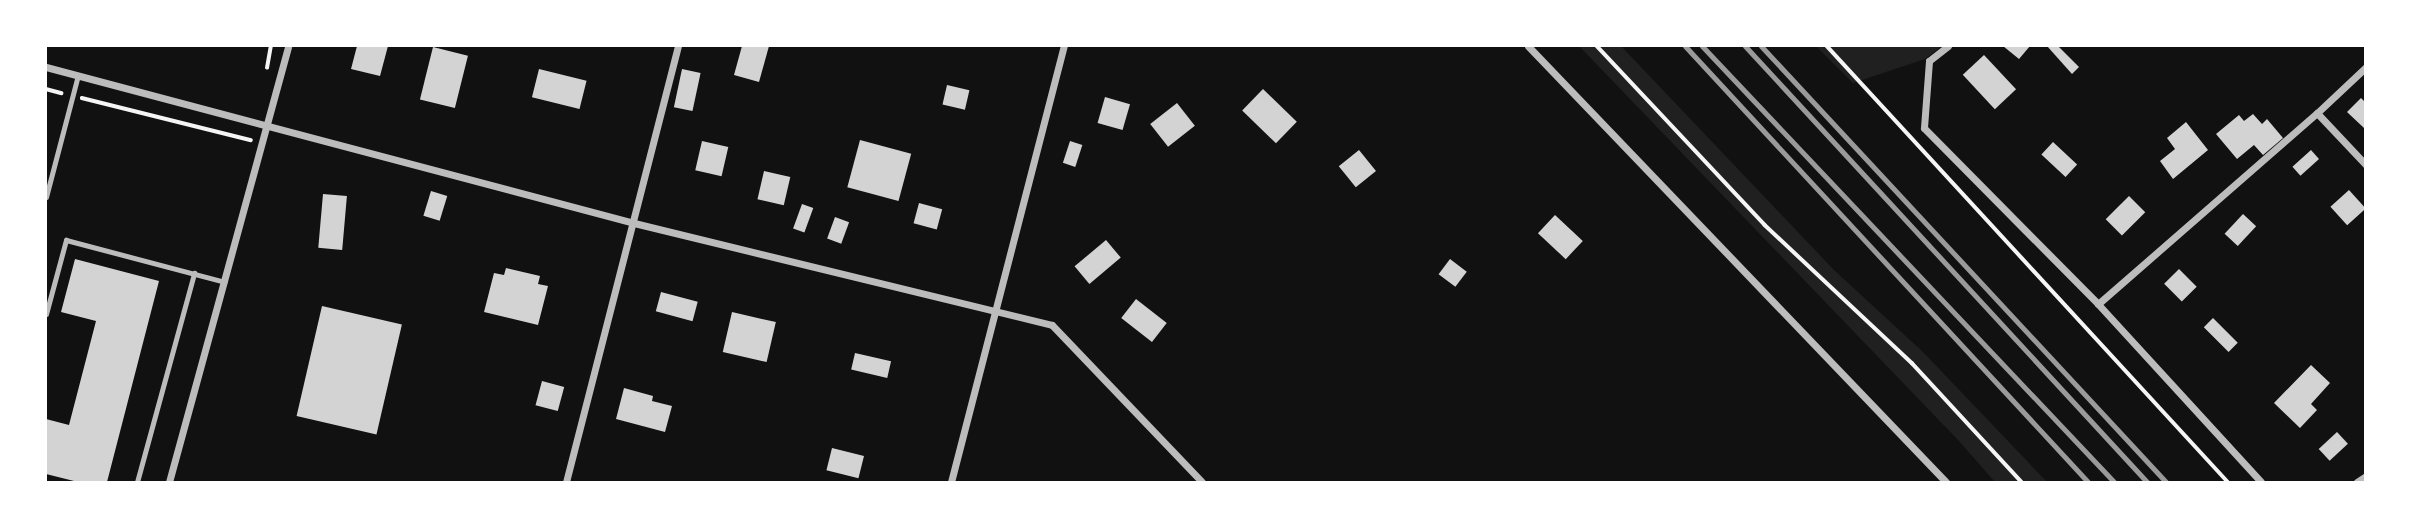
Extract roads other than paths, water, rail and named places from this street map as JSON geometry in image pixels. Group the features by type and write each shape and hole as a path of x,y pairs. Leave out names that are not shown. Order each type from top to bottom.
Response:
{"street":[{"path":"169,482 288,46"},
{"path":"566,482 678,46"},
{"path":"951,482 1064,46"},
{"path":"1528,46 1946,482"},
{"path":"1948,46 1928,61 1924,128 2098,304 2262,482"},
{"path":"2098,304 2318,113 2365,66"},
{"path":"46,67 634,223 1052,325 1202,482"},
{"path":"2318,113 2365,165"},
{"path":"2357,482 2365,476"}],"lane":[{"path":"46,197 78,75"},
{"path":"46,314 66,240 225,282"},
{"path":"137,482 194,273"}],"railway":[{"path":"1685,46 2088,482"},
{"path":"1702,46 2114,482"},
{"path":"1745,46 2147,482"},
{"path":"1761,46 2166,482"}]}
